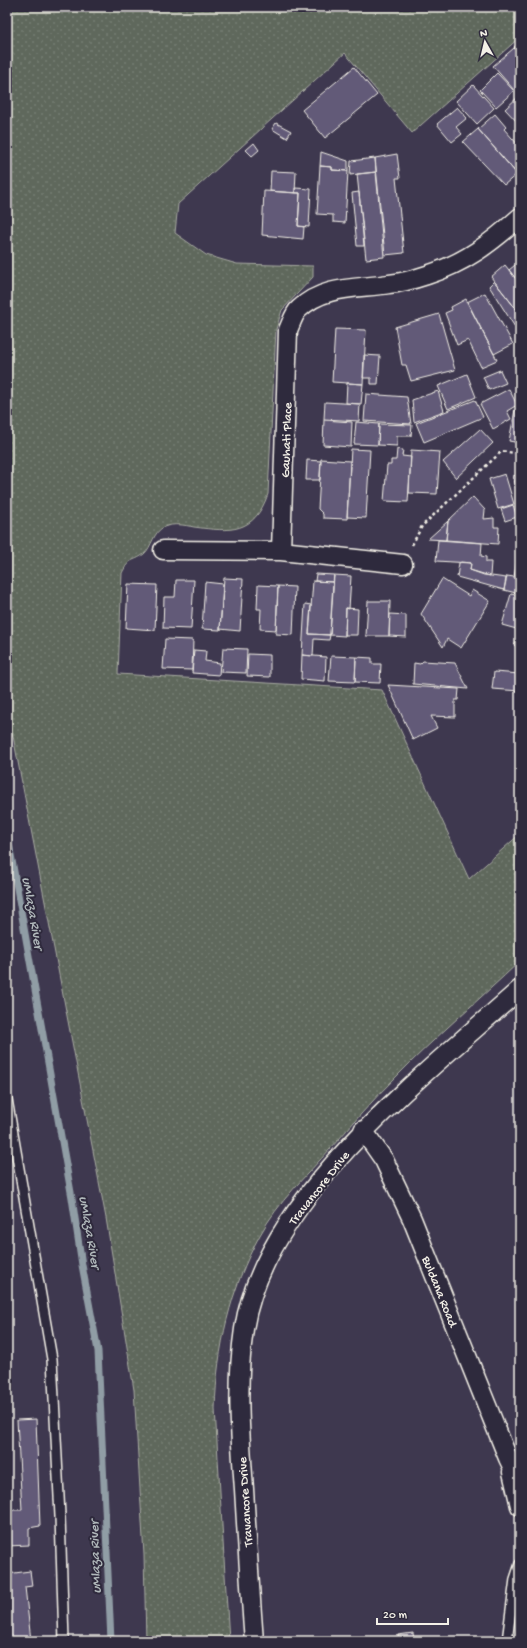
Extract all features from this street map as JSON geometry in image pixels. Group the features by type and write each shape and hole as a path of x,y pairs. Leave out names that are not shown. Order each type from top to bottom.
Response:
{"street":[{"name":"Gauhati Place","path":"281,550 288,330 298,310 312,298 332,290 404,281 427,275 463,261 500,235 520,217"},
{"path":"163,550 281,550 402,564"},
{"name":"Travancore Drive","path":"254,1641 239,1424 239,1375 244,1327 256,1284 278,1241 304,1201 363,1130 520,989"},
{"name":"Buldana Road","path":"363,1130 384,1160 412,1219 508,1458 520,1483"},
{"name":"Buldana Road","path":"508,1458 520,1506"}],"lane":[{"path":"7,1099 52,1359 60,1516 64,1641"},
{"path":"507,1641 515,1579 520,1564"}],"path":[{"path":"402,564 422,526 502,451 520,454"}],"green space":[{"path":"7,7 520,7 520,37 412,133 345,53 178,204 175,233 206,255 237,264 313,266 313,277 282,310 276,329 268,494 262,507 256,517 240,527 219,530 183,525 164,527 157,532 147,551 128,564 122,573 118,674 382,690 469,879 520,834 520,961 387,1085 275,1211 250,1255 233,1298 222,1341 216,1386 215,1409 229,1641 146,1641 144,1555 134,1390 106,1218 13,736 7,721"}],"building":[{"path":"520,42 520,53 514,47"},
{"path":"514,48 520,56 520,84 514,90 493,66"},
{"path":"354,67 377,95 325,138 302,110"},
{"path":"497,73 514,91 496,107 480,90"},
{"path":"473,85 494,108 477,124 456,101"},
{"path":"519,96 520,97 520,125 505,109"},
{"path":"457,107 467,118 456,127 462,134 452,142 437,124"},
{"path":"495,114 506,127 504,129 520,147 520,171 517,174 478,129"},
{"path":"276,123 291,131 287,138 272,129"},
{"path":"478,129 517,174 504,185 463,142"},
{"path":"254,143 259,150 252,156 246,150"},
{"path":"321,152 348,161 348,171 332,170 332,167 320,166"},
{"path":"397,154 400,178 396,178 404,253 385,255 375,158"},
{"path":"375,158 376,172 350,175 351,161"},
{"path":"320,166 332,167 332,170 348,171 345,223 333,222 333,215 317,214"},
{"path":"271,171 296,172 295,193 270,191"},
{"path":"376,172 384,257 366,259 357,174"},
{"path":"295,188 311,189 309,227 298,226 300,193 295,193"},
{"path":"264,191 300,193 298,226 304,227 303,239 262,235"},
{"path":"359,192 364,246 357,246 352,193"},
{"path":"520,261 520,284 509,270"},
{"path":"505,265 520,284 520,314 491,277"},
{"path":"494,281 520,314 520,335 489,286"},
{"path":"485,293 513,344 494,354 467,302"},
{"path":"466,299 497,360 481,367 468,340 457,345 445,313 452,310 451,307"},
{"path":"439,314 455,370 411,381 406,365 402,365 395,327"},
{"path":"335,329 366,330 363,384 332,382"},
{"path":"364,355 380,356 378,384 371,384 371,378 363,378"},
{"path":"500,370 506,383 489,390 483,377"},
{"path":"467,374 476,397 448,409 438,386"},
{"path":"347,383 363,384 361,404 346,403"},
{"path":"509,389 517,405 507,411 511,419 493,429 480,404"},
{"path":"438,391 444,411 414,422 412,400"},
{"path":"366,394 407,397 411,424 364,421"},
{"path":"475,400 483,417 424,442 416,423"},
{"path":"325,402 360,404 359,421 324,419"},
{"path":"515,410 520,411 520,443 509,441"},
{"path":"324,420 352,422 351,447 323,445"},
{"path":"356,422 379,424 378,445 354,444"},
{"path":"379,424 412,425 411,436 397,436 397,446 378,445"},
{"path":"480,429 493,443 456,478 443,462"},
{"path":"351,449 370,450 366,518 347,517"},
{"path":"397,449 403,450 402,456 411,457 408,502 384,501 387,465 391,465 391,460 396,460"},
{"path":"411,450 440,452 437,494 409,493"},
{"path":"321,459 350,461 347,519 323,518 323,514 318,509"},
{"path":"307,460 321,461 320,480 306,480"},
{"path":"505,474 514,504 498,509 489,479"},
{"path":"520,474 520,502 513,476"},
{"path":"473,497 485,510 484,519 494,518 494,527 499,527 498,544 446,540 448,521"},
{"path":"513,505 517,517 505,521 501,509"},
{"path":"448,521 446,540 428,539"},
{"path":"438,540 482,543 481,556 486,557 486,562 491,562 490,576 470,570 471,563 436,561"},
{"path":"517,560 520,561 520,594 504,590 507,576 514,577"},
{"path":"459,563 471,563 470,570 484,575 506,578 504,590 457,577"},
{"path":"316,574 334,575 333,582 315,581"},
{"path":"334,575 351,576 349,609 346,608 345,636 330,635"},
{"path":"224,578 243,579 240,631 220,629"},
{"path":"442,579 469,596 472,590 490,601 461,648 447,639 443,647 421,614"},
{"path":"176,580 194,580 191,629 163,628 164,597 175,597"},
{"path":"313,581 333,582 330,635 309,634"},
{"path":"205,582 223,584 220,630 202,629"},
{"path":"128,584 157,585 155,630 126,628"},
{"path":"258,585 278,586 276,630 260,629 261,609 257,609"},
{"path":"278,586 295,587 293,635 276,634"},
{"path":"511,594 520,596 520,630 502,625"},
{"path":"368,601 390,601 389,636 366,636"},
{"path":"305,604 311,605 309,634 330,635 329,640 314,639 313,656 302,655"},
{"path":"346,608 358,609 357,635 345,635"},
{"path":"390,614 406,615 406,637 389,636"},
{"path":"519,636 520,637 520,649 514,645"},
{"path":"165,639 193,640 192,670 163,669"},
{"path":"223,648 247,649 246,673 221,672"},
{"path":"194,650 206,651 205,661 220,663 219,675 192,673"},
{"path":"248,654 270,655 270,677 247,676"},
{"path":"302,655 326,657 325,681 301,679"},
{"path":"331,656 356,657 355,682 329,681"},
{"path":"356,657 372,658 372,664 381,664 380,683 355,682"},
{"path":"423,661 455,663 468,689 413,684 414,663 420,664"},
{"path":"494,672 520,674 520,691 492,689"},
{"path":"388,685 459,689 458,700 455,700 455,717 431,716 437,728 413,740"},
{"path":"36,1419 40,1526 29,1528 29,1545 7,1546 7,1510 22,1510 17,1420"},
{"path":"30,1571 32,1586 25,1587 31,1641 7,1641 7,1574"},
{"path":"413,1633 414,1641 399,1641 398,1635"}],"waterway":[{"name":"uMlaza River","path":"7,832 98,1351 111,1641"}]}
